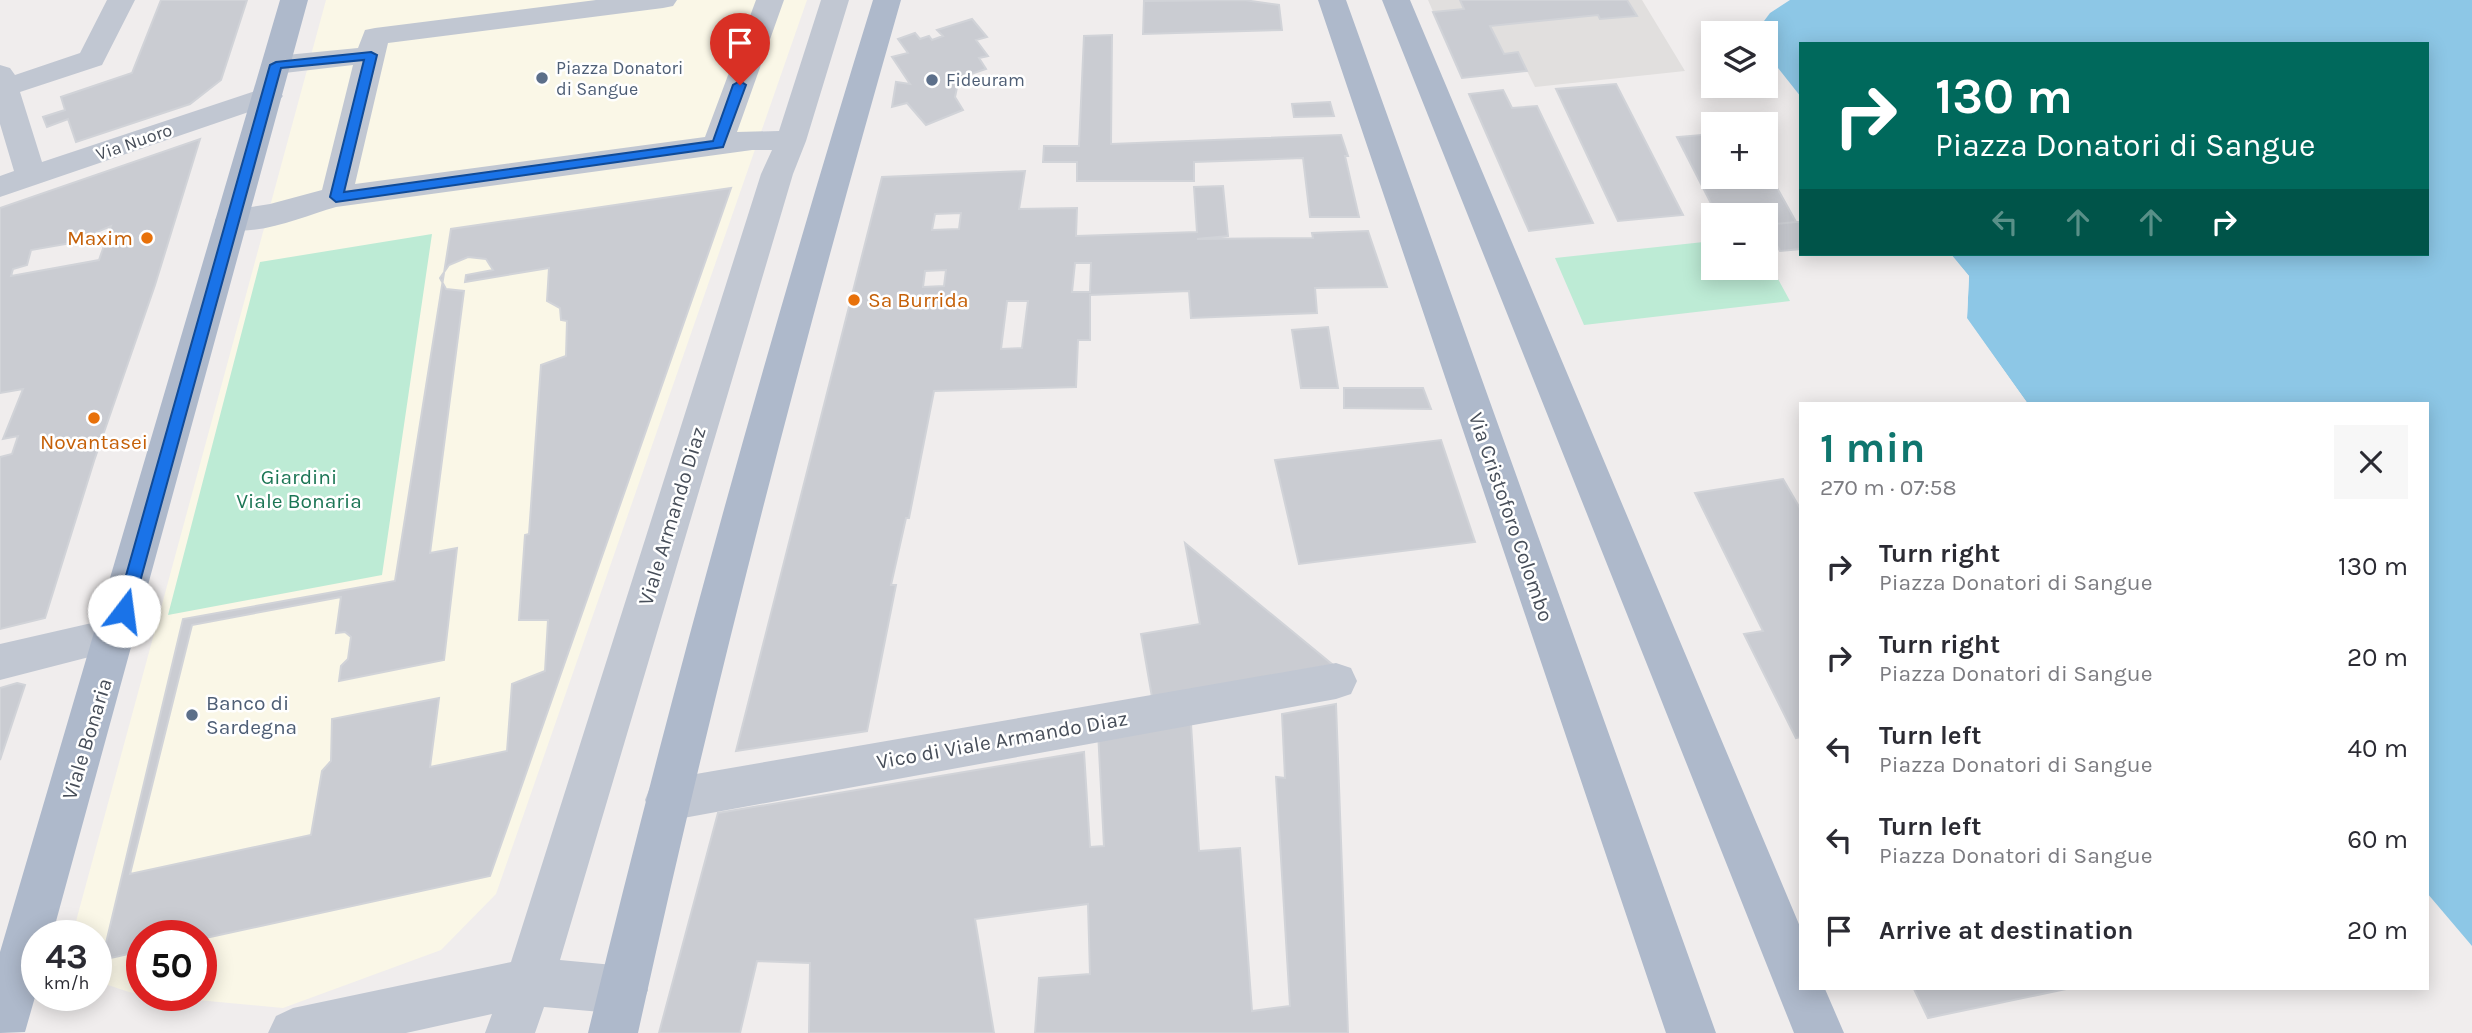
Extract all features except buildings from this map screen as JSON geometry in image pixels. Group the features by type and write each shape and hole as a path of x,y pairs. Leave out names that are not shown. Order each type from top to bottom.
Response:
{"main road":[{"name":"Viale Bonaria","path":"0,1032 118,634 294,0"},
{"path":"618,1012 667,800 822,219 887,0"},
{"name":"Via Cristoforo Colombo","path":"1332,0 1691,1033"},
{"path":"1396,0 1799,983"},
{"path":"1802,990 1819,1033"}],"street":[{"path":"31,177 2,81 92,59 121,0"},
{"path":"336,197 375,36 663,0"},
{"path":"718,144 774,0"},
{"name":"Viale Armando Diaz","path":"510,1033 529,982 777,174 791,141 835,0"},
{"path":"272,81 371,55"},
{"name":"Via Nuoro","path":"0,187 272,81"},
{"path":"231,220 270,215 336,197 718,144 752,140 791,141"},
{"path":"0,662 118,634"},
{"name":"Vico di Viale Armando Diaz","path":"667,800 1336,681"},
{"path":"293,1033 529,982 618,1012"}],"shaded area":[{"path":"326,0 807,0 496,894 441,950 283,1008 217,1002 217,920 126,920 126,991 112,986 112,920 76,920"},
{"path":"1428,0 1642,0 1685,71 1535,87 1527,71 1462,78"}],"green space":[{"name":"Giardini Viale Bonaria","path":"432,234 382,575 168,615 260,262"},
{"path":"1701,242 1701,280 1778,279 1790,301 1584,325 1555,258"}],"water":[{"path":"1790,0 2472,0 2472,946 2429,895 2429,402 2027,402 1967,318 1969,276 1952,256 2429,256 2429,42 1799,42 1799,94 1778,68 1778,21 1764,21 1770,13"}],"pier":[{"path":"1949,256 1953,256 1969,276 1967,319 2027,402 2022,402 1964,320 1965,277"}],"place":[{"name":"Piazza Donatori di Sangue","path":"542,78"},
{"name":"Fideuram","path":"932,80"},
{"name":"Maxim","path":"147,238"},
{"name":"Sa Burrida","path":"854,300"},
{"name":"Novantasei","path":"94,418"},
{"name":"Banco di Sardegna","path":"192,715"}],"route":[{"path":"124,611 276,65 371,55 336,197 718,144 740,85"}]}
